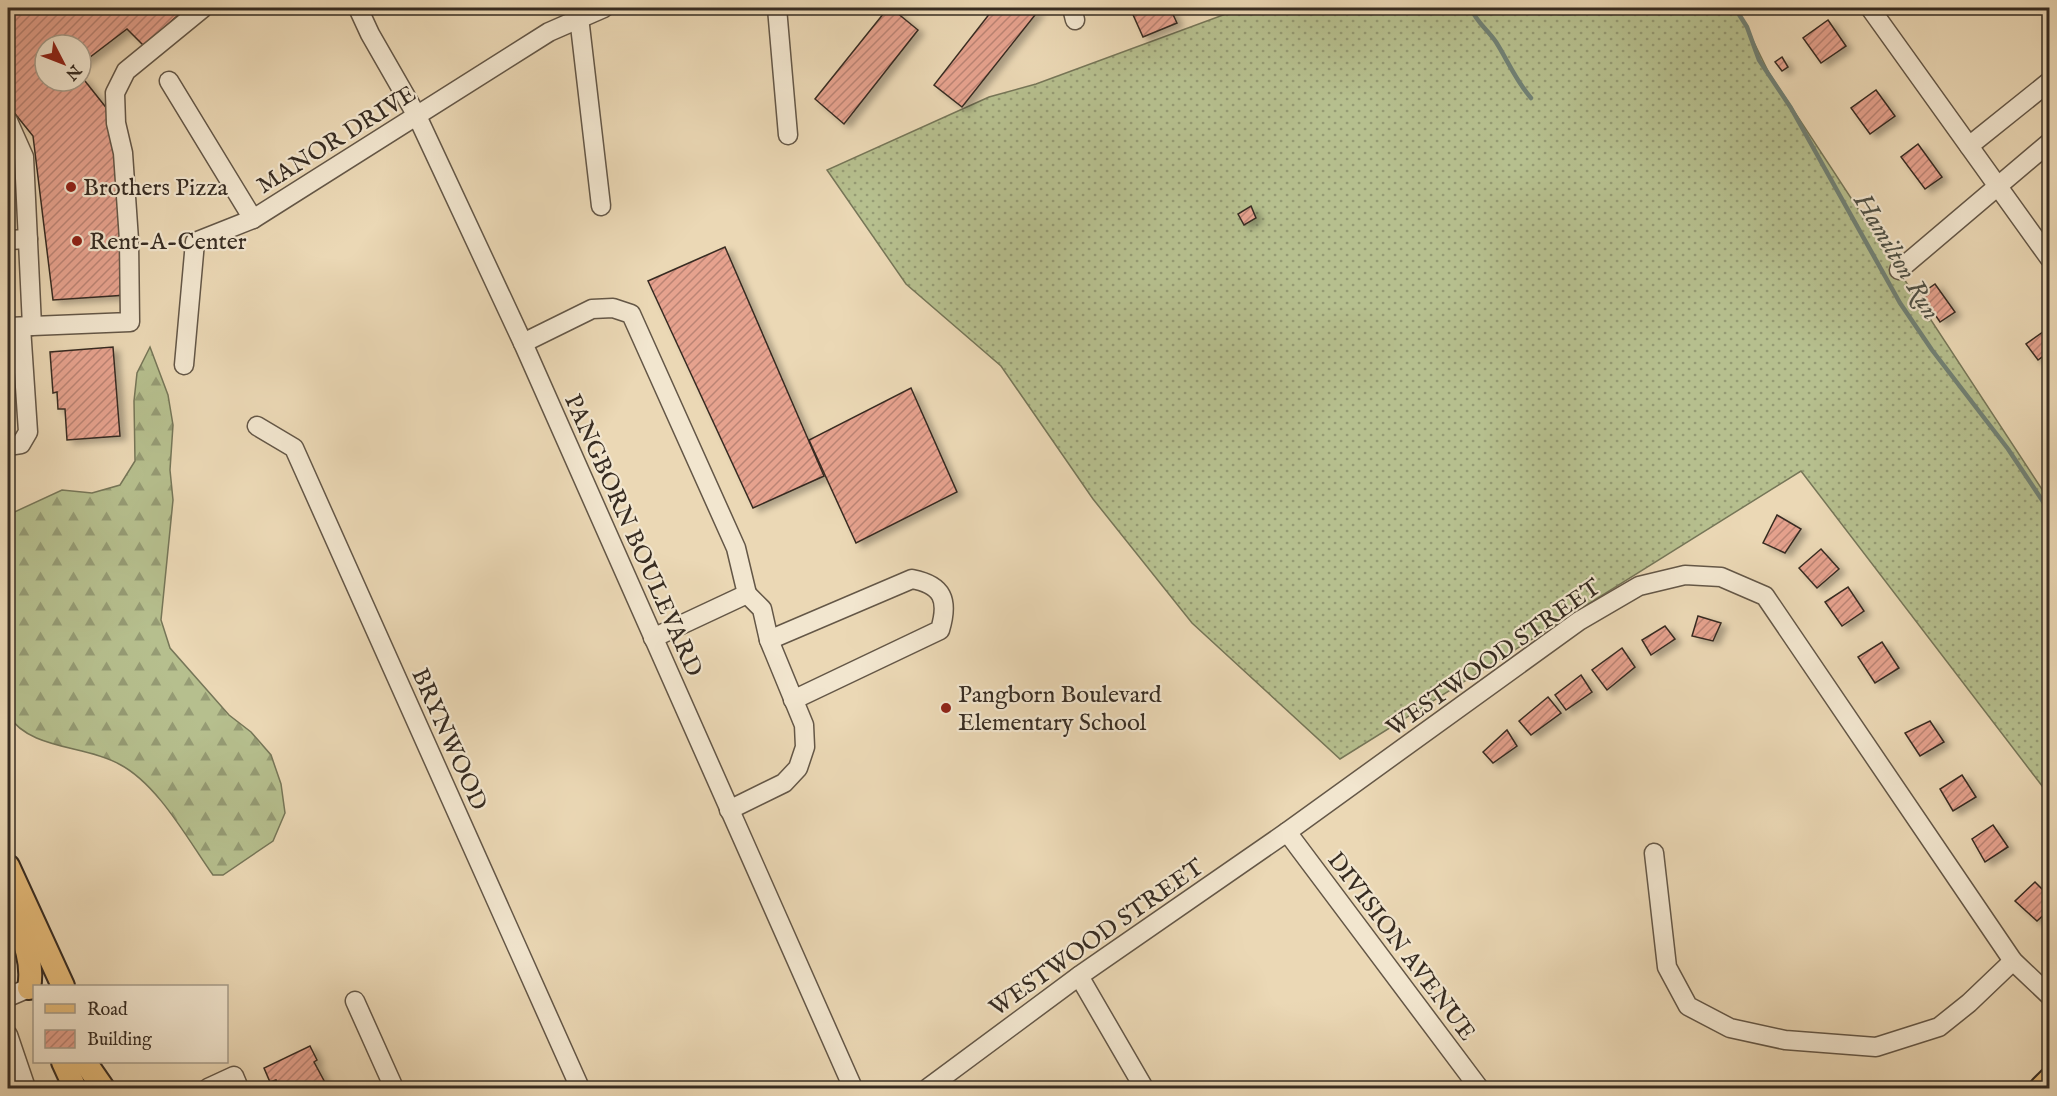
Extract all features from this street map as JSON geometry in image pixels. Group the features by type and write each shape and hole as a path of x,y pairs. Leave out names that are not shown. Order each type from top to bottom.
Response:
{"main road":[{"path":"8,866 62,985"},
{"path":"8,901 30,958 33,993"},
{"path":"8,943 33,993"},
{"path":"63,1063 75,1089"},
{"path":"86,1063 103,1089"},
{"path":"98,1063 111,1089"},
{"path":"2041,1089 2049,1079"}],"street":[{"path":"20,327 130,322 123,153 116,123 115,93 126,70 204,8"},
{"name":"PANGBORN BOULEVARD","path":"358,8 370,34 417,116 522,343 853,1089"},
{"path":"777,8 788,135"},
{"path":"1869,8 2049,259"},
{"path":"593,11 601,206"},
{"name":"MANOR DRIVE","path":"184,365 195,242 253,219 549,32 593,11"},
{"path":"169,81 253,219"},
{"path":"1970,146 2049,81"},
{"path":"8,121 24,157 28,238 15,362 28,432 21,444 8,446"},
{"path":"1899,270 2049,142"},
{"path":"8,240 28,238"},
{"path":"522,343 592,309 612,308 631,314 736,548 747,594 762,609 769,640 804,725 805,747 798,768 784,783 729,810"},
{"name":"BRYNWOOD","path":"257,426 294,448 580,1089"},
{"name":"WESTWOOD STREET","path":"928,1089 1079,976 1287,832 1579,621 1639,586 1685,575 1721,578 1765,596 2013,962 2049,996"},
{"path":"769,640 912,579 928,582 940,591 945,612 940,630 793,700"},
{"path":"653,638 747,594"},
{"name":"DIVISION AVENUE","path":"1287,832 1479,1089"},
{"path":"1654,853 1666,968 1688,1006 1730,1028 1785,1040 1876,1047 1939,1026 1969,1003 2013,962"},
{"path":"1079,976 1144,1089"},
{"path":"8,997 33,993"},
{"path":"355,1001 394,1089"},
{"path":"8,1036 26,1089"},
{"path":"208,1089 234,1076 239,1089"}],"green space":[{"path":"1242,8 1737,8 1769,73 2049,500 2049,795 1801,471 1340,759 1192,623 1093,499 1001,366 906,284 827,170 989,97 1036,84"},
{"path":"150,347 168,395 173,425 170,470 173,500 161,620 170,648 229,715 251,732 271,755 281,784 285,813 273,841 223,875 213,875 171,814 147,785 133,773 105,758 30,735 8,715 8,515 62,490 92,493 120,485 135,461 134,401 137,373"}],"building":[{"path":"8,8 186,8 144,46 127,29 93,55 93,33 33,33 33,93 93,93 93,91 112,115 127,295 53,300 33,136 8,105"},
{"path":"888,8 918,30 844,124 815,99"},
{"path":"994,8 1039,10 962,107 934,85"},
{"path":"1130,8 1170,8 1177,23 1143,37"},
{"path":"1828,20 1846,46 1821,63 1803,38"},
{"path":"1782,57 1788,67 1782,71 1775,62"},
{"path":"1876,90 1895,116 1870,134 1851,108"},
{"path":"1918,144 1942,177 1925,189 1901,157"},
{"path":"1251,206 1256,218 1244,225 1238,214"},
{"path":"725,247 824,476 753,508 648,281"},
{"path":"1935,284 1955,312 1940,322 1921,294"},
{"path":"2050,327 2050,351 2038,360 2026,344"},
{"path":"113,347 120,436 67,440 65,409 58,409 57,392 53,393 50,352"},
{"path":"911,388 957,492 856,543 809,440"},
{"path":"1777,515 1801,529 1785,553 1763,543"},
{"path":"1821,549 1839,569 1817,588 1799,568"},
{"path":"1848,587 1864,611 1842,626 1825,602"},
{"path":"1698,616 1721,623 1713,641 1692,636"},
{"path":"1665,626 1675,639 1651,655 1642,640"},
{"path":"1882,642 1899,668 1875,683 1858,657"},
{"path":"1622,648 1635,667 1607,690 1592,670"},
{"path":"1581,675 1592,692 1566,710 1555,695"},
{"path":"1548,697 1561,713 1531,735 1519,721"},
{"path":"1930,721 1944,742 1920,756 1905,733"},
{"path":"1507,730 1517,746 1493,763 1483,752"},
{"path":"1962,775 1976,797 1953,811 1940,789"},
{"path":"1993,825 2008,847 1985,862 1972,839"},
{"path":"2035,882 2050,897 2050,909 2037,921 2015,901"},
{"path":"310,1046 317,1060 314,1062 328,1088 280,1088 276,1080 270,1082 264,1068"}],"waterway":[{"path":"1471,8 1476,18 1496,42 1516,78 1531,98"},
{"name":"Hamilton Run","path":"1538,8 1562,13 1577,13 1601,8"},
{"name":"Hamilton Run","path":"1735,8 1747,27 1759,60 1791,108 1900,303 1932,350 2008,449 2050,512"}],"place":[{"name":"Brothers Pizza","path":"71,187"},
{"name":"Rent-A-Center","path":"77,241"},
{"name":"Pangborn Boulevard Elementary School","path":"946,708"}]}
